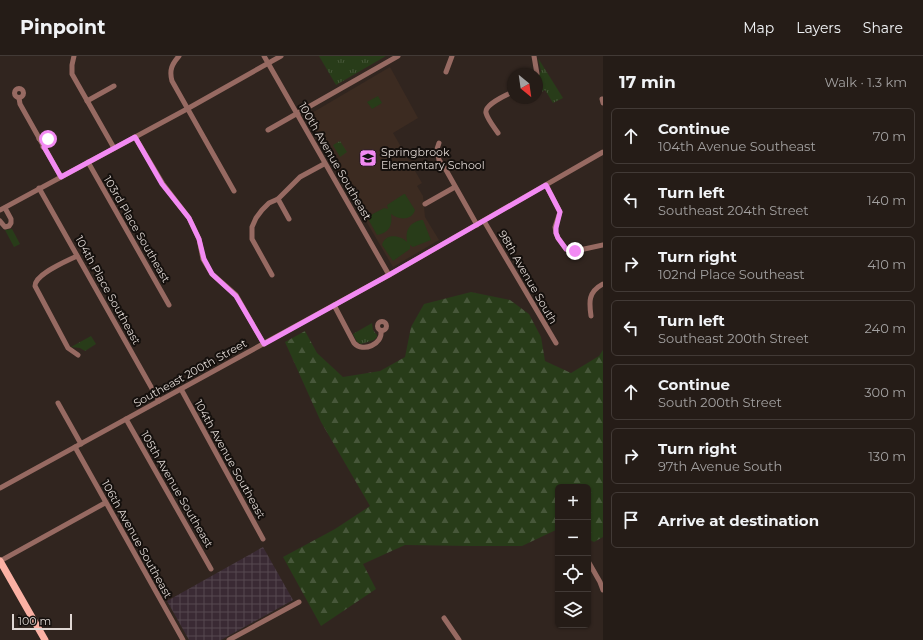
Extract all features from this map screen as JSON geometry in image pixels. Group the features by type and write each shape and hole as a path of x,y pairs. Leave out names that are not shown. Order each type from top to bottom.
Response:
{"main road":[{"path":"0,561 45,640"}],"street":[{"path":"74,56 72,74 114,148"},
{"path":"179,56 173,62 170,75 172,81 234,191"},
{"name":"100th Avenue Southeast","path":"264,56 324,164 389,275"},
{"path":"0,221 5,227 9,226 11,223 11,219 2,209 187,109 281,56"},
{"path":"268,130 398,56"},
{"path":"446,72 452,56"},
{"path":"534,56 536,68"},
{"path":"87,101 114,86"},
{"path":"498,134 486,110 489,105 507,95"},
{"path":"19,98 20,104 61,177"},
{"path":"135,137 159,179 192,223 199,239 204,259 212,274 236,296 264,344"},
{"path":"439,143 436,149 439,160 477,225"},
{"name":"Southeast 200th Street","path":"0,488 389,275 603,152"},
{"name":"103rd Place Southeast","path":"88,162 168,305"},
{"path":"272,275 252,239 252,227 262,210 269,203 278,199 300,177 324,164"},
{"path":"546,185 560,212 556,233 563,247 570,251 575,251 603,247"},
{"path":"425,204 455,187"},
{"name":"104th Place Southeast","path":"39,188 159,401"},
{"path":"278,199 289,219"},
{"name":"98th Avenue South","path":"484,221 556,343"},
{"path":"77,256 40,276 35,283 37,291 68,348 78,355"},
{"path":"591,316 591,297 594,290 603,284"},
{"path":"334,305 354,343 358,346 366,347 377,342 381,337 381,331"},
{"name":"104th Avenue Southeast","path":"180,389 263,539"},
{"path":"58,403 81,444"},
{"name":"105th Avenue Southeast","path":"126,419 211,569"},
{"name":"106th Avenue Southeast","path":"75,447 182,640"},
{"path":"0,561 105,503"},
{"path":"591,566 603,590"},
{"path":"229,640 299,602"},
{"path":"444,618 459,640"}],"shaded area":[{"name":"Springbrook Elementary School","path":"390,67 418,118 393,133 422,183 417,186 423,196 425,217 439,240 393,267 305,117"},
{"path":"263,547 293,600 221,640 189,640 167,601"}],"green space":[{"path":"319,56 386,56 336,85"},
{"path":"538,58 563,98 553,103 545,90 543,91 543,68 540,68"},
{"path":"378,96 382,103 372,109 367,102"},
{"path":"340,141 347,152 340,157 333,145"},
{"path":"404,194 415,210 413,214 408,218 401,218 391,214 391,225 389,228 385,232 377,235 367,217 384,208 388,209 387,205"},
{"path":"423,220 431,240 413,247 410,245 410,249 393,261 382,245 386,238 393,236 401,238 407,242 407,231 413,223"},
{"path":"12,229 20,244 14,247 5,230"},
{"path":"471,292 510,300 529,314 541,337 545,361 571,373 599,356 603,350 603,537 594,542 591,540 591,484 555,484 555,530 522,546 405,545 363,564 376,589 321,626 283,557 335,529 370,506 321,422 285,342 305,331 317,353 343,377 380,371 405,357 411,327 424,304"},
{"path":"372,323 373,330 377,337 374,340 361,344 357,342 353,334"},
{"path":"91,336 96,344 85,351 80,348 71,347"}],"place":[{"name":"Springbrook Elementary School","path":"368,158"}],"route":[{"path":"48,139 48,144 44,147 61,177 135,137 162,184 189,218 199,239 204,259 212,274 236,296 264,344 389,275 546,185 560,212 556,228 558,238 563,247 570,251 575,251"}]}
